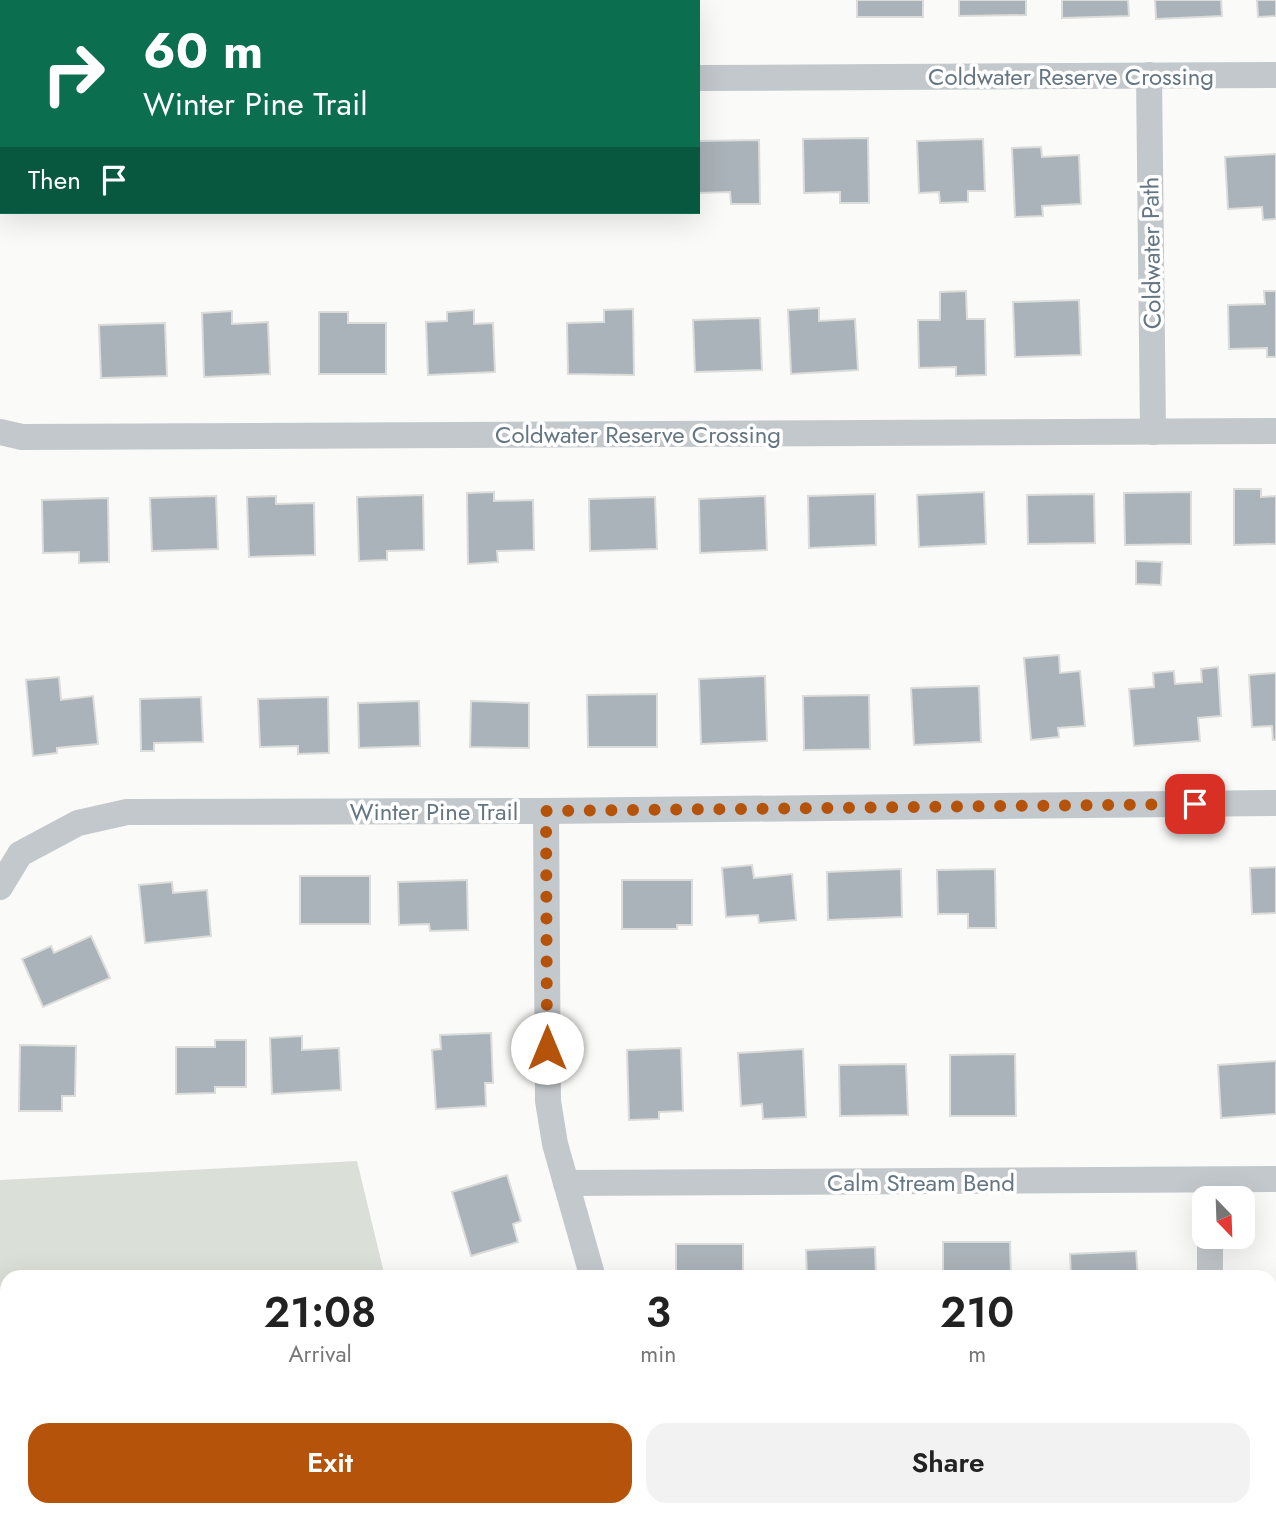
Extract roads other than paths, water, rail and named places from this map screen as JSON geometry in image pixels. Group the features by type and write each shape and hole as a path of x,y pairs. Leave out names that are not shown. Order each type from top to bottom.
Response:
{"street":[{"name":"Coldwater Path","path":"1149,75 1153,432"},
{"name":"Coldwater Reserve Crossing","path":"700,78 1276,75"},
{"name":"Coldwater Reserve Crossing","path":"0,432 22,437 82,437 1276,431"},
{"name":"Winter Pine Trail","path":"0,887 20,854 78,823 127,812 546,811 1276,803"},
{"path":"546,811 548,1101 555,1144 591,1270"},
{"name":"Calm Stream Bend","path":"1234,1186 1276,1179"},
{"name":"Calm Stream Bend","path":"566,1184 1192,1190"},
{"path":"1210,1250 1210,1270"}]}
